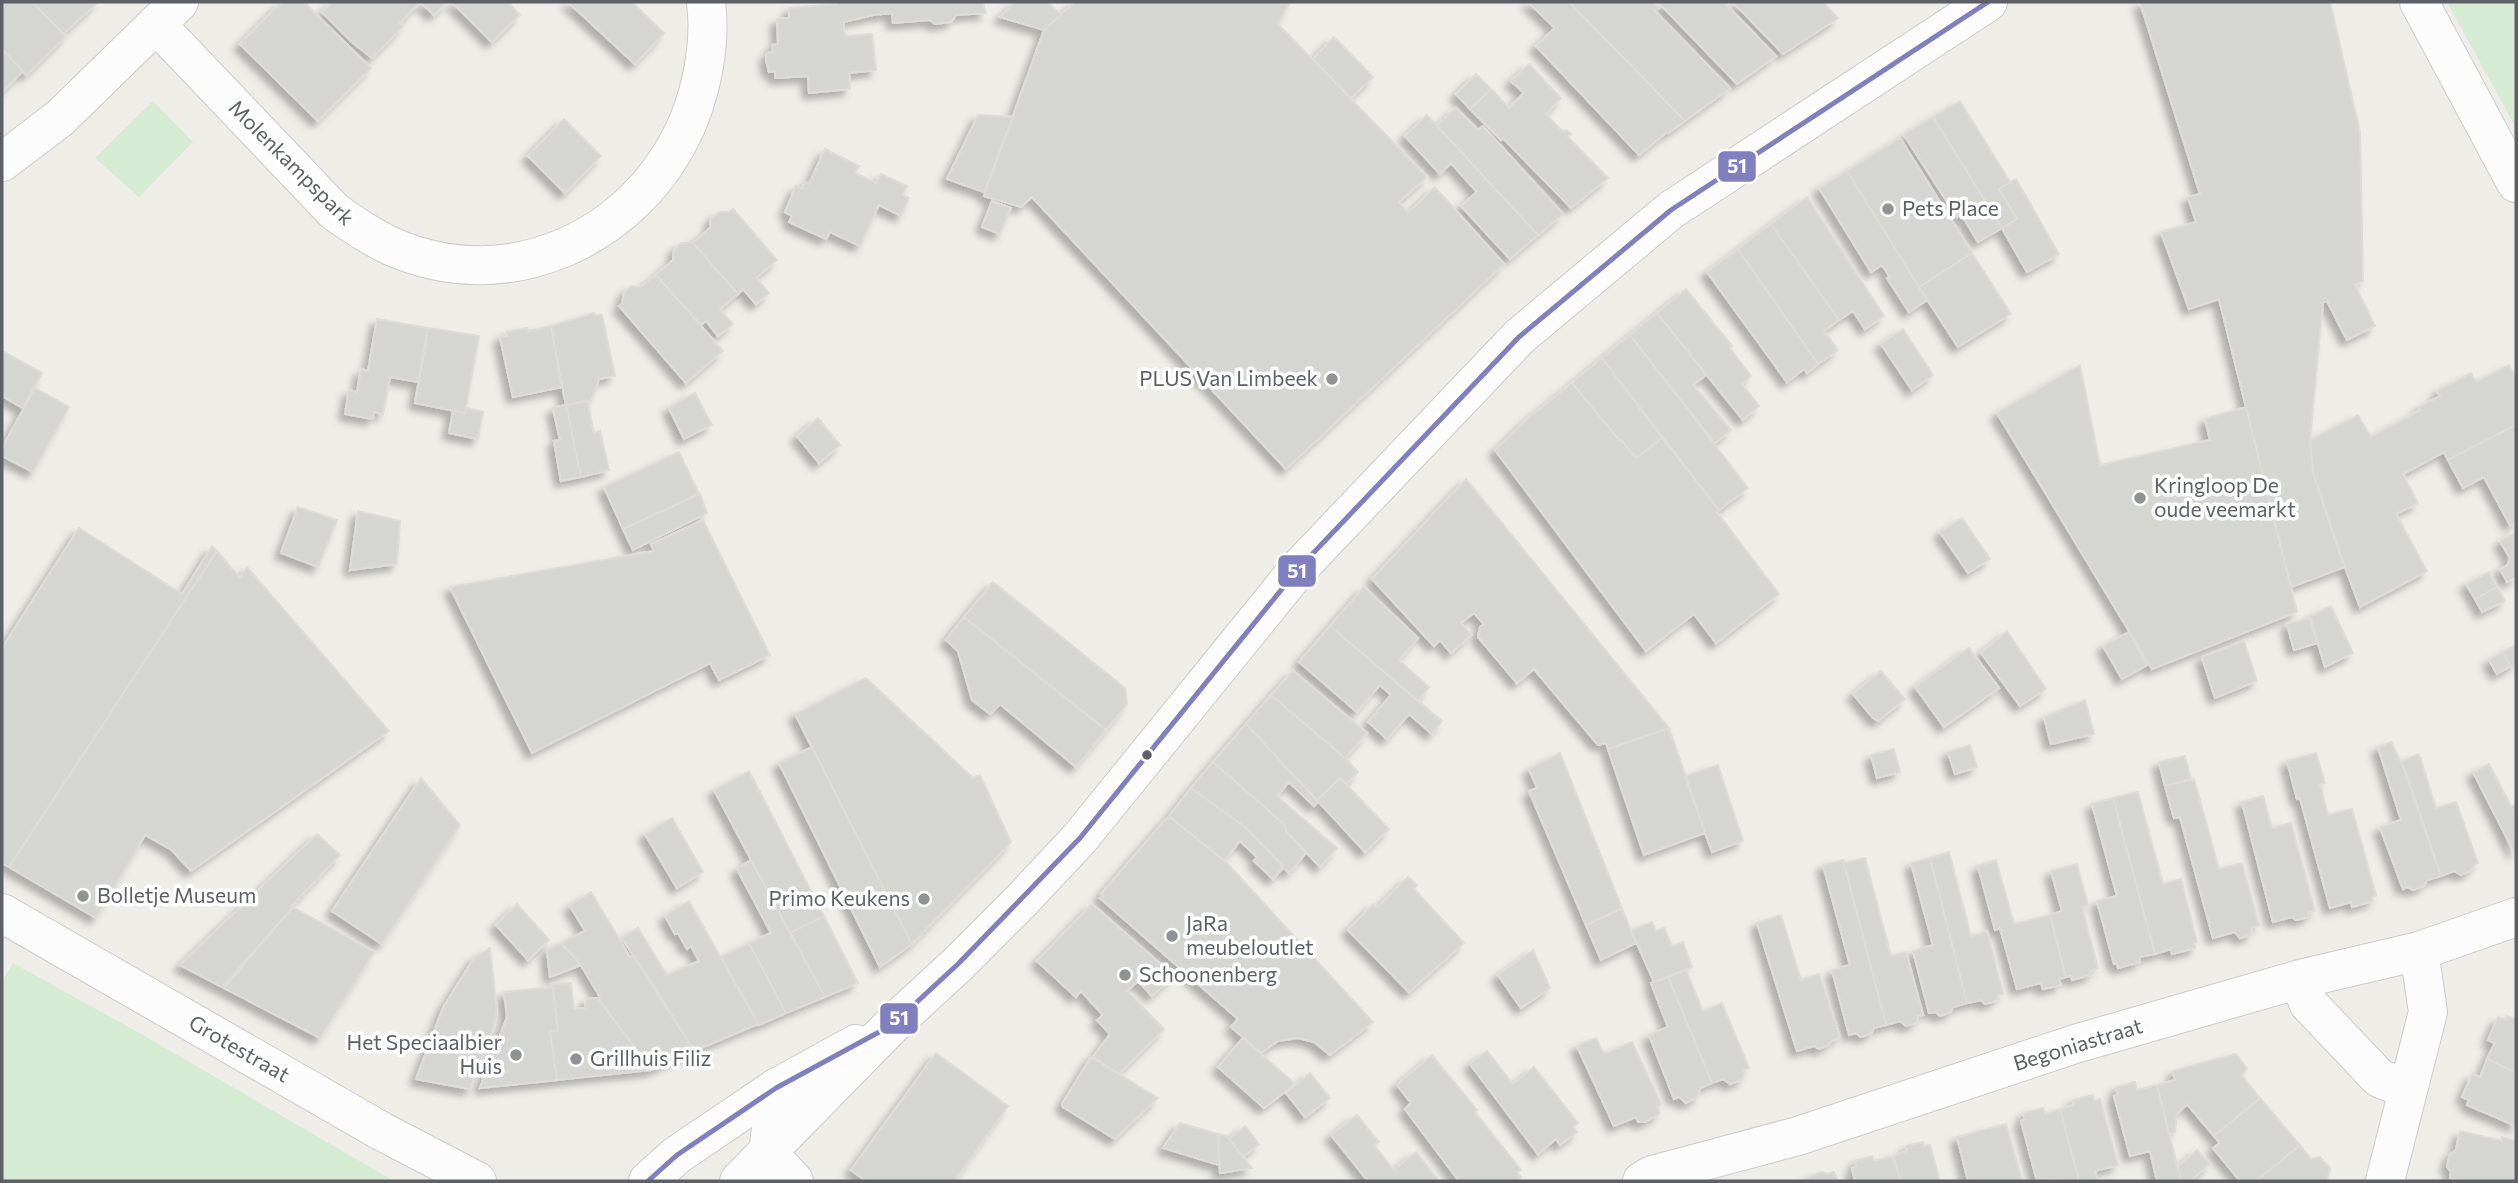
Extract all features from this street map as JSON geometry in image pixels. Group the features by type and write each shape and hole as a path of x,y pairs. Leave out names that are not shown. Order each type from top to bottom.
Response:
{"street":[{"name":"Molenkampspark","path":"2,162 60,118 168,13 334,211 361,231 395,248 431,259 470,265 514,262 550,255 586,238 616,218 647,188 677,148 695,105 704,64 708,18 706,2"},
{"path":"2419,2 2516,183"},
{"path":"739,1181 892,1024 958,964 1080,838 1299,568 1519,337 1671,210 1980,3"},
{"name":"Grotestraat","path":"2,913 381,1131 477,1181"},
{"name":"Begoniastraat","path":"1642,1181 1652,1175 1798,1136 2075,1044 2300,979 2419,951 2516,917"},
{"path":"2385,1181 2428,1012 2419,951"},
{"path":"2300,979 2308,1003 2379,1079 2408,1090"},
{"path":"648,1181 677,1155 776,1088 892,1024"},
{"path":"776,1088 768,1153 794,1181"}],"green space":[{"path":"2447,2 2516,2 2516,128"},
{"path":"153,101 193,142 139,197 95,158"},
{"path":"13,963 394,1181 2,1181 2,982"}],"building":[{"path":"2,2 32,2 66,36 26,75 2,49"},
{"path":"32,2 98,2 63,34"},
{"path":"282,2 304,2 371,68 318,121 240,44"},
{"path":"333,2 420,2 400,23 403,26 372,58 322,12"},
{"path":"421,2 447,2 434,15"},
{"path":"452,2 508,2 520,15 492,42"},
{"path":"568,2 632,2 664,33 635,64"},
{"path":"837,2 983,2 986,13 956,15 951,22 935,24 930,20 893,23 892,13 844,22 844,33 847,36 872,34 876,70 849,73 850,89 809,93 808,76 775,78 775,71 769,72 766,60 767,53 773,52 772,45 778,44 777,19 789,18 789,8"},
{"path":"1015,2 1047,2 1061,15 1044,30 1000,17"},
{"path":"1075,2 1290,2 1278,24 1427,177 1399,202 1408,213 1435,187 1504,264 1286,469 1032,197 1021,207 984,196 1044,30"},
{"path":"1528,2 1569,2 1685,121 1639,155 1536,46 1555,28"},
{"path":"1569,2 1653,2 1659,8 1655,11 1730,88 1685,121"},
{"path":"1658,2 1724,2 1776,56 1737,84"},
{"path":"1733,2 1823,2 1838,18 1783,54"},
{"path":"2140,2 2330,2 2360,132 2363,281 2355,285 2375,326 2347,340 2327,301 2323,302 2310,440 2313,472 2345,567 2291,587 2219,299 2189,309 2161,232 2196,222 2188,197 2200,194"},
{"path":"1334,37 1373,77 1351,98 1313,59"},
{"path":"2,49 23,71 2,92"},
{"path":"1529,64 1561,98 1546,114 1563,132 1566,130 1571,134 1568,137 1608,178 1571,208 1503,138 1501,140 1470,109 1491,89 1509,108 1524,93 1511,81"},
{"path":"1476,74 1491,89 1470,109 1456,94"},
{"path":"1960,101 2010,182 1999,189 2017,219 2002,228 1933,117"},
{"path":"1456,108 1478,130 1483,126 1563,214 1538,235 1437,126"},
{"path":"978,115 1013,117 984,192 947,179"},
{"path":"1427,115 1538,235 1510,259 1461,206 1477,192 1451,163 1440,174 1405,136"},
{"path":"1933,117 2002,228 1978,242 1961,214 1957,217 1904,135"},
{"path":"564,119 601,156 565,193 528,156"},
{"path":"1900,138 1972,253 1919,287 1847,171"},
{"path":"825,149 859,166 855,173 876,183 881,174 907,186 903,195 909,198 901,216 879,205 860,246 830,232 826,239 789,222 792,216 785,212 796,186 802,189 805,182 809,184"},
{"path":"1847,171 1927,300 1909,312 1887,278 1890,277 1882,265 1871,272 1819,188"},
{"path":"2016,179 2059,254 2027,272 2002,228 2017,219 1999,189"},
{"path":"1807,197 1884,316 1865,329 1853,311 1839,320 1771,224"},
{"path":"992,201 1011,208 1000,234 982,227"},
{"path":"733,209 777,260 756,278 769,293 756,304 743,289 738,294 693,243 710,228 711,219 719,212"},
{"path":"1771,224 1839,320 1824,331 1838,350 1818,364 1738,249"},
{"path":"681,243 693,243 738,294 720,309 733,324 718,336 706,321 701,325 656,275 673,260 674,250"},
{"path":"1738,249 1818,364 1807,373 1804,369 1787,382 1707,272"},
{"path":"1972,253 2011,314 1958,347 1919,287"},
{"path":"656,275 723,351 686,383 619,306 624,293 631,286 641,287"},
{"path":"1686,289 1732,346 1730,348 1751,376 1742,384 1759,406 1743,420 1657,313"},
{"path":"594,313 596,316 602,315 615,376 599,379 591,401 566,405 551,326"},
{"path":"1657,313 1706,375 1693,385 1731,430 1715,443 1630,335"},
{"path":"377,319 428,328 419,382 390,377 383,414 374,412 373,419 345,414 349,390 357,392 361,369 368,371"},
{"path":"551,326 562,387 513,397 500,337 507,336 506,332"},
{"path":"428,328 479,336 465,413 415,403"},
{"path":"1903,329 1933,375 1912,390 1881,344"},
{"path":"1630,335 1748,488 1719,510 1602,358"},
{"path":"2,351 42,373 23,408 2,396"},
{"path":"1602,358 1662,438 1636,458 1572,383"},
{"path":"2080,365 2100,465 2210,440 2205,419 2246,407 2297,612 2152,669 1997,413"},
{"path":"2509,365 2516,378 2516,425 2448,460 2444,452 2403,474 2418,503 2396,514 2427,571 2360,607 2313,472 2310,440 2358,415 2371,437 2420,410 2419,407 2440,396 2437,391 2471,373 2476,382"},
{"path":"1572,383 1636,458 1662,438 1719,510 1717,512 1779,594 1716,643 1694,614 1646,651 1495,450 1525,421"},
{"path":"35,388 69,407 33,472 2,456 2,448"},
{"path":"695,393 712,425 684,439 669,408"},
{"path":"587,400 594,433 600,431 609,470 581,477 566,405"},
{"path":"566,405 581,477 561,481 554,441 560,440 553,408"},
{"path":"467,408 483,412 478,439 449,433 453,411 465,413"},
{"path":"818,418 840,445 819,463 797,436"},
{"path":"2516,425 2516,521 2510,525 2484,477 2463,488 2448,460"},
{"path":"679,452 699,494 623,529 604,487"},
{"path":"1466,479 1669,728 1608,749 1606,743 1598,745 1534,669 1517,683 1478,637 1480,627 1484,624 1474,613 1461,623 1471,635 1451,653 1440,640 1434,646 1372,579"},
{"path":"700,494 707,513 633,550 623,529"},
{"path":"298,507 337,520 318,567 281,553"},
{"path":"358,511 400,521 397,564 350,570"},
{"path":"1962,518 1990,559 1968,573 1940,532"},
{"path":"703,520 770,655 719,680 710,663 532,753 450,587 654,551 651,544"},
{"path":"79,528 182,594 212,546 217,551 9,867 2,863 2,648"},
{"path":"2516,532 2516,577 2507,582 2500,569 2508,565 2510,558 2500,541"},
{"path":"217,551 240,578 247,567 389,731 191,871 172,850 145,835 96,918 9,867"},
{"path":"2489,572 2497,587 2475,599 2466,584"},
{"path":"993,582 1125,688 1127,704 1106,730 964,617"},
{"path":"1364,587 1418,638 1399,660 1429,687 1418,701 1330,626"},
{"path":"2497,587 2505,601 2482,612 2475,599"},
{"path":"2331,606 2353,653 2325,667 2310,616"},
{"path":"964,617 1106,730 1076,767 1000,704 990,714 972,700 958,651 946,640"},
{"path":"2310,618 2317,643 2294,650 2287,624"},
{"path":"1330,626 1442,721 1432,734 1409,714 1387,739 1368,722 1391,695 1380,685 1357,712 1299,662"},
{"path":"2007,631 2046,689 2020,706 1981,653"},
{"path":"2129,632 2147,665 2122,679 2103,646"},
{"path":"2244,641 2257,681 2215,698 2202,657"},
{"path":"2516,645 2516,663 2511,666 2503,652"},
{"path":"1969,648 1999,688 1944,727 1915,687"},
{"path":"2503,652 2511,666 2497,674 2489,660"},
{"path":"1293,671 1367,733 1345,758 1271,695"},
{"path":"1881,671 1905,699 1878,721 1853,694"},
{"path":"866,678 973,778 980,775 1011,842 912,944 795,714"},
{"path":"1271,695 1358,772 1346,784 1340,778 1317,800 1246,724"},
{"path":"2085,700 2094,734 2051,744 2044,717"},
{"path":"1246,724 1318,802 1314,806 1289,782 1277,796 1337,848 1320,867 1286,831 1285,825 1213,762"},
{"path":"1669,728 1705,833 1644,855 1608,749"},
{"path":"2391,742 2406,772 2441,876 2427,880 2424,886 2413,890 2407,887 2403,889 2380,827 2401,820 2378,747"},
{"path":"1970,745 1977,767 1955,774 1948,752"},
{"path":"812,747 912,944 880,967 779,763"},
{"path":"1894,749 1900,772 1877,778 1871,755"},
{"path":"1560,753 1622,908 1586,925 1529,791 1537,788 1529,769"},
{"path":"2316,753 2325,783 2320,784 2328,815 2352,809 2376,895 2372,897 2373,901 2352,907 2351,902 2330,908 2287,761"},
{"path":"2419,754 2436,808 2456,802 2478,863 2461,875 2454,871 2441,876 2401,761"},
{"path":"2185,756 2191,779 2165,786 2159,762"},
{"path":"1213,762 1285,825 1286,831 1306,853 1289,873 1245,827 1191,788"},
{"path":"2489,764 2511,806 2516,804 2515,854 2473,772"},
{"path":"1718,765 1743,841 1712,852 1685,776"},
{"path":"749,771 824,916 790,933 714,790"},
{"path":"421,778 460,825 382,944 332,911"},
{"path":"1340,778 1389,829 1365,852 1317,800"},
{"path":"2194,779 2219,869 2242,863 2259,925 2252,927 2251,935 2240,938 2235,932 2213,938 2180,817 2174,818 2165,786"},
{"path":"1191,788 1245,827 1284,867 1273,879 1254,861 1257,857 1240,841 1224,861 1169,816"},
{"path":"2138,792 2163,884 2181,879 2197,942 2194,943 2195,948 2172,954 2171,949 2155,954 2113,798"},
{"path":"2263,796 2272,828 2291,823 2315,911 2308,913 2309,917 2296,920 2292,917 2273,922 2242,802"},
{"path":"2113,798 2155,954 2139,957 2140,962 2118,968 2117,963 2114,964 2097,901 2117,896 2092,804"},
{"path":"672,818 703,872 677,888 645,834"},
{"path":"1171,818 1225,861 1373,1022 1330,1055 1314,1042 1298,1038 1278,1041 1261,1053 1231,1027 1238,1019 1100,898 1166,819"},
{"path":"317,834 340,855 291,906 293,907 222,987 180,965"},
{"path":"1949,852 1971,936 1987,931 2003,994 1998,995 1996,1001 1985,1004 1981,1000 1967,1003 1930,858"},
{"path":"1865,858 1891,956 1906,952 1923,1015 1918,1016 1916,1023 1906,1026 1900,1021 1886,1025 1844,863"},
{"path":"1930,858 1967,1003 1953,1007 1951,1012 1940,1016 1936,1012 1929,1013 1913,951 1933,945 1911,863"},
{"path":"751,860 825,997 786,1013 749,943 771,933 737,869"},
{"path":"1843,860 1886,1025 1874,1028 1871,1034 1861,1037 1856,1033 1849,1035 1832,970 1850,965 1823,865"},
{"path":"1996,860 2014,924 2050,915 2066,977 2059,979 2061,985 2043,989 2041,983 2017,989 2000,928 1995,930 1978,866"},
{"path":"2077,864 2088,905 2082,907 2098,968 2090,971 2091,975 2072,980 2071,976 2066,977 2050,915 2062,911 2051,871"},
{"path":"1408,877 1417,885 1414,889 1464,943 1409,992 1348,930 1373,904 1377,908"},
{"path":"591,892 630,957 633,955 651,981 694,1051 651,1070 598,998 600,997 581,965 561,943 585,931 570,906"},
{"path":"689,901 758,1024 694,1051 622,938 638,928 667,975 699,961 691,946 687,949 678,933 675,934 665,916"},
{"path":"517,904 549,940 528,960 496,925"},
{"path":"1092,904 1174,976 1152,996 1138,981 1127,991 1164,1029 1119,1074 1093,1057 1110,1034 1097,1020 1103,1015 1081,991 1076,997 1037,961"},
{"path":"293,907 374,952 320,1038 224,988"},
{"path":"1622,909 1636,943 1601,960 1586,925"},
{"path":"1781,915 1801,980 1819,974 1840,1037 1819,1049 1814,1046 1797,1051 1757,923"},
{"path":"824,916 858,983 825,997 790,933"},
{"path":"1652,922 1656,931 1664,928 1672,946 1683,942 1692,967 1654,982 1631,930"},
{"path":"561,943 581,965 550,977 547,950"},
{"path":"749,943 786,1013 759,1025 721,957"},
{"path":"490,948 497,1011 470,1089 416,1079 443,1008 474,958"},
{"path":"1533,950 1550,988 1521,1008 1498,975"},
{"path":"1686,970 1703,1012 1722,1003 1749,1068 1744,1070 1743,1079 1730,1084 1723,1079 1712,1083 1668,977"},
{"path":"1668,977 1712,1083 1700,1088 1698,1097 1686,1103 1679,1097 1674,1099 1649,1035 1668,1027 1651,983"},
{"path":"571,983 574,1009 585,1008 586,999 598,998 651,1070 557,1080 550,1031 558,1031 552,984"},
{"path":"553,987 558,1031 550,1031 557,1080 480,1088 507,1017 504,992"},
{"path":"2507,1016 2516,1020 2516,1073 2487,1059 2495,1043 2488,1040 2498,1017 2506,1020"},
{"path":"1243,1038 1295,1084 1264,1108 1218,1067"},
{"path":"1596,1038 1604,1054 1632,1042 1661,1104 1657,1107 1660,1113 1645,1122 1638,1122 1636,1117 1614,1126 1577,1046"},
{"path":"1487,1051 1513,1084 1534,1067 1578,1123 1573,1127 1577,1132 1560,1145 1556,1139 1538,1154 1470,1064"},
{"path":"936,1053 1008,1106 954,1181 866,1181 851,1170"},
{"path":"2236,1054 2247,1068 2242,1076 2260,1098 2214,1136 2187,1104 2177,1114 2175,1132 2169,1134 2157,1085 2175,1080 2173,1071"},
{"path":"1432,1055 1521,1170 1517,1172 1521,1177 1518,1181 1459,1181 1405,1109 1411,1103 1397,1085"},
{"path":"1091,1057 1158,1098 1115,1139 1062,1104"},
{"path":"2487,1059 2516,1073 2516,1126 2467,1105 2469,1100 2462,1097 2472,1074 2480,1077"},
{"path":"1310,1073 1330,1098 1305,1117 1286,1093"},
{"path":"2135,1082 2137,1090 2157,1085 2181,1181 2157,1181 2150,1151 2130,1156 2114,1096 2118,1094 2116,1087"},
{"path":"2093,1095 2094,1101 2100,1099 2118,1165 2095,1171 2098,1181 2079,1181 2060,1109 2074,1105 2073,1100"},
{"path":"2260,1098 2300,1145 2256,1181 2240,1181 2213,1148 2220,1143 2214,1136"},
{"path":"2043,1108 2045,1114 2060,1109 2079,1181 2037,1181 2021,1121 2025,1119 2023,1113"},
{"path":"1357,1115 1379,1142 1374,1145 1394,1170 1416,1152 1439,1181 1368,1181 1331,1135"},
{"path":"1180,1123 1218,1134 1219,1165 1163,1148"},
{"path":"2006,1124 2022,1181 1968,1181 1957,1137"},
{"path":"1245,1126 1259,1144 1243,1157 1229,1139"},
{"path":"2460,1131 2502,1141 2502,1137 2516,1141 2516,1181 2464,1181 2450,1178 2451,1172 2447,1166 2450,1154 2456,1150"},
{"path":"1218,1134 1227,1136 1252,1168 1220,1173"},
{"path":"1923,1142 1924,1146 1930,1145 1940,1181 1901,1181 1893,1156 1907,1151 1906,1146"},
{"path":"2300,1145 2311,1159 2320,1157 2330,1168 2327,1181 2256,1181"},
{"path":"2197,1150 2210,1164 2190,1181 2181,1181 2178,1166"},
{"path":"1872,1156 1874,1161 1893,1156 1901,1181 1855,1181 1852,1168 1857,1166 1855,1161"},
{"path":"1834,1172 1838,1181 1808,1181 1810,1176"}],"transit line":[{"name":"51","path":"648,1181 677,1155 776,1088 892,1025 958,964 1080,838 1299,568 1519,337 1671,210 1988,2"}],"place":[{"name":"Pets Place","path":"1888,209"},
{"name":"PLUS Van Limbeek","path":"1332,379"},
{"name":"Kringloop De oude veemarkt","path":"2140,498"},
{"name":"Bolletje Museum","path":"83,896"},
{"name":"Primo Keukens","path":"924,899"},
{"name":"JaRa meubeloutlet","path":"1172,936"},
{"name":"Schoonenberg","path":"1125,975"},
{"name":"Het Speciaalbier Huis","path":"516,1055"},
{"name":"Grillhuis Filiz","path":"576,1059"}]}
